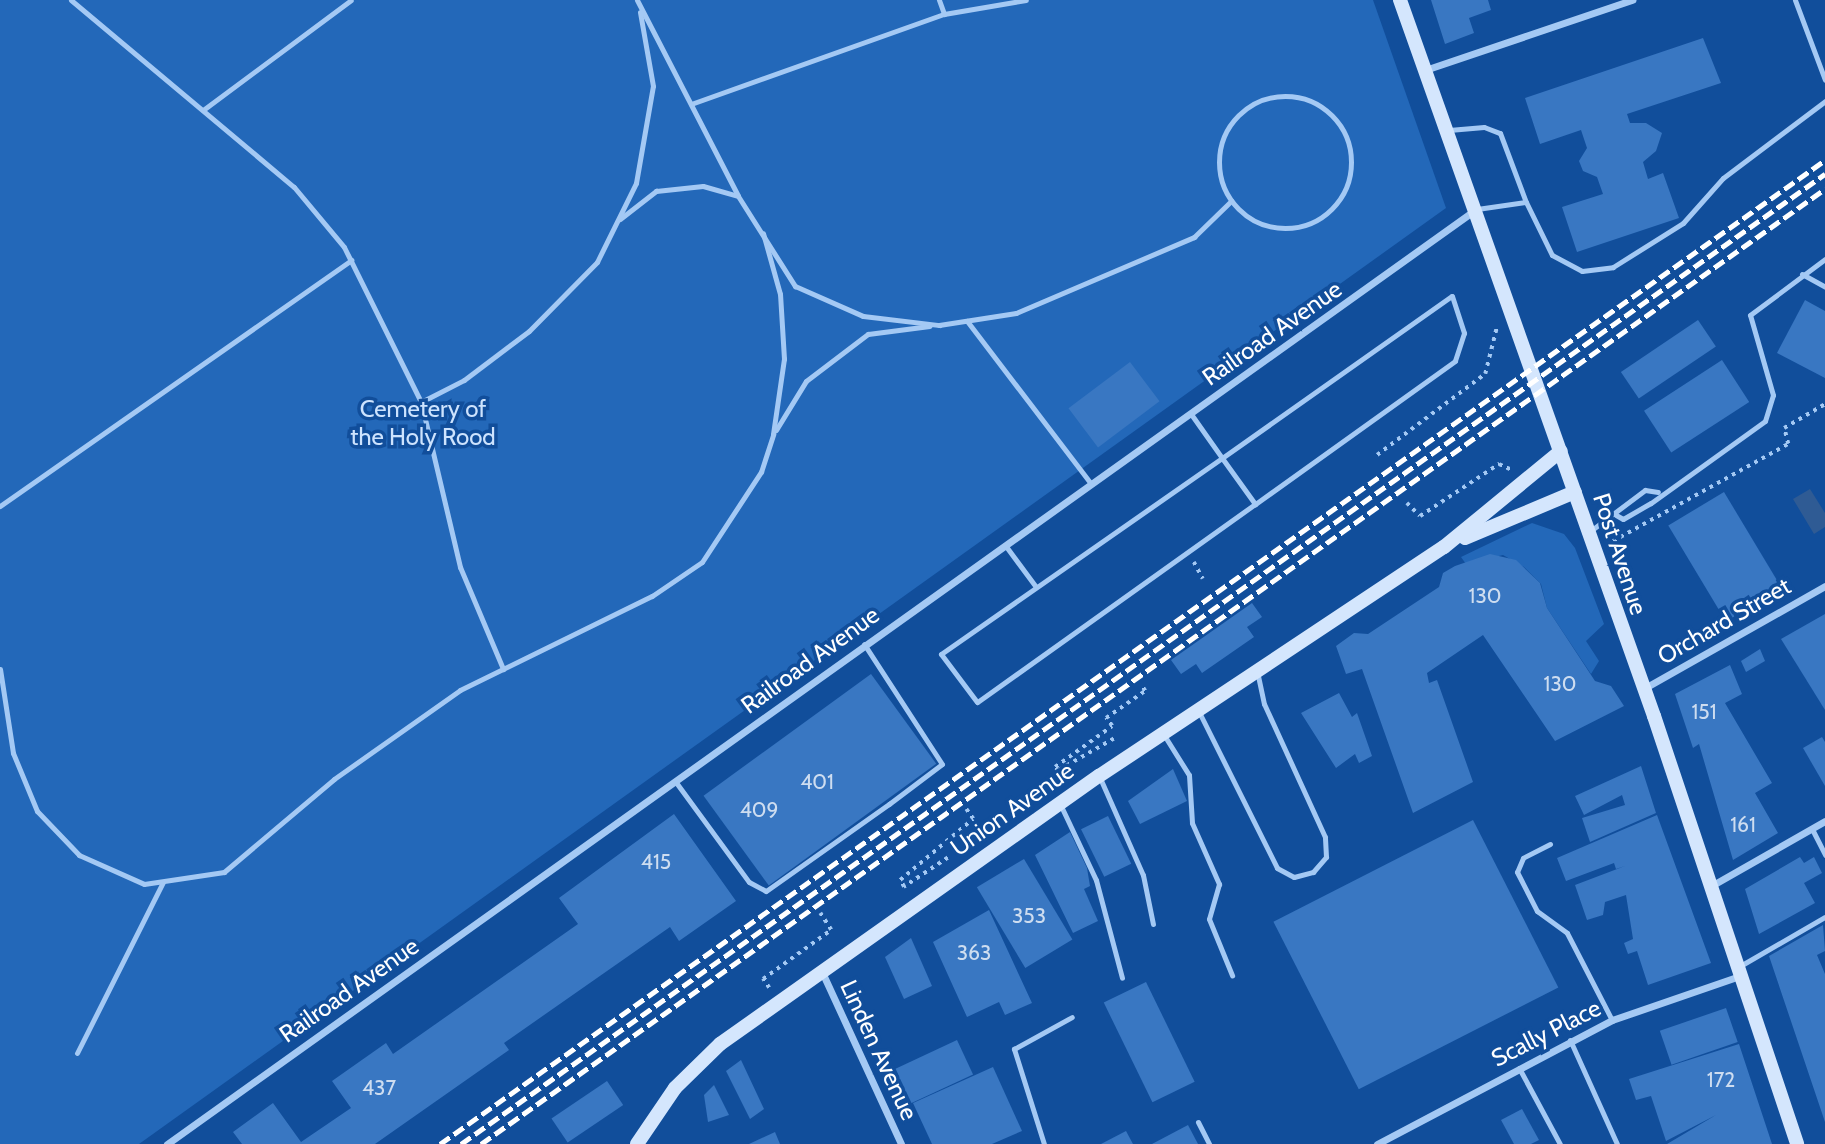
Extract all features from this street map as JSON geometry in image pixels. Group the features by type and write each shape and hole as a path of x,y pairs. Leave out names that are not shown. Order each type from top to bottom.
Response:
{"main road":[{"name":"Post Avenue","path":"1400,0 1561,451 1797,1144"},
{"name":"Union Avenue","path":"637,1144 675,1088 720,1044 1099,776 1444,547 1561,451"},
{"name":"Union Avenue","path":"1444,547 1575,492"},
{"name":"Post Avenue","path":"1792,1124 1805,1144"}],"street":[{"path":"1425,70 1632,0"},
{"name":"Railroad Avenue","path":"167,1144 1476,209"},
{"name":"Orchard Street","path":"1642,690 1825,586"},
{"path":"1711,887 1825,821"},
{"name":"Linden Avenue","path":"821,971 901,1144"},
{"name":"Scally Place","path":"1377,1144 1570,1040 1612,1020 1740,971"}],"lane":[{"path":"71,0 294,187 351,260 421,402 460,567 503,669"},
{"path":"203,110 351,0"},
{"path":"939,0 944,14"},
{"path":"691,104 944,14 1026,0"},
{"path":"1795,0 1825,80"},
{"path":"638,2 738,196 795,286 863,316 939,325"},
{"path":"421,402 464,380 529,331 597,262 636,183 653,86 638,2"},
{"path":"1296,97 1335,118 1347,137 1351,168 1341,198 1326,214 1308,225 1276,227 1247,216 1231,201 1220,170 1223,138 1252,104 1296,97"},
{"path":"1447,130 1484,127 1500,133 1526,202 1552,255 1582,271 1613,267 1683,223 1723,178 1825,101"},
{"path":"617,221 656,191 704,186 738,196"},
{"path":"774,434 806,381 868,334 1016,313 1097,282 1194,236 1231,201"},
{"path":"1476,209 1526,202"},
{"path":"0,669 13,753 37,811 79,855 144,884 224,872 334,779 460,690 652,596 702,562 761,472 774,434 784,359 780,294 763,233"},
{"path":"1616,515 1623,519 1658,492 1765,421 1773,395 1750,315 1825,259"},
{"path":"0,506 351,260"},
{"path":"1802,274 1825,287"},
{"path":"1452,296 1465,333 1455,361 977,702 941,654 1222,458 1452,296"},
{"path":"967,321 1091,484"},
{"path":"1191,414 1255,505"},
{"path":"1616,515 1617,505 1645,490 1658,492"},
{"path":"1589,532 1616,515"},
{"path":"1005,544 1036,587"},
{"path":"675,781 749,882 766,891 942,764 864,644"},
{"path":"1198,709 1277,868 1294,877 1313,872 1326,857 1325,836 1264,704 1257,669"},
{"path":"1163,733 1189,775 1192,823 1219,884 1209,919 1232,975"},
{"path":"1099,776 1143,875 1153,924"},
{"path":"1060,803 1096,880 1122,978"},
{"path":"1812,829 1825,855"},
{"path":"1550,844 1523,858 1517,872 1537,911 1567,933 1612,1020"},
{"path":"77,1053 163,883"},
{"path":"1740,971 1825,917"},
{"path":"1044,1144 1014,1049 1072,1017"},
{"path":"1570,1040 1617,1144"},
{"path":"1519,1068 1560,1144"},
{"path":"1198,1122 1209,1144"}],"path":[{"path":"1377,455 1485,374 1498,324"},
{"path":"1613,541 1788,444 1784,428 1825,404"},
{"path":"1408,503 1420,516 1499,464 1512,470"},
{"path":"1188,552 1203,579"},
{"path":"1114,739 1058,771 1055,767 1112,726 1107,718 1145,691 1141,685"},
{"path":"948,858 904,887 900,880 973,819 966,809"},
{"path":"769,988 763,979 831,930 820,913"}],"green space":[{"name":"Cemetery of the Holy Rood","path":"0,0 1373,0 1446,208 139,1144 0,1144"},
{"path":"1532,523 1564,534 1575,548 1604,624 1586,641 1599,661 1591,674 1547,608 1541,584 1524,567 1503,555 1466,564 1461,557"}],"shaded area":[{"path":"1810,489 1825,513 1825,527 1814,534 1793,499"}],"building":[{"path":"1431,0 1488,0 1491,10 1469,18 1474,33 1445,44"},
{"path":"1703,38 1721,83 1627,114 1630,123 1646,123 1662,133 1656,151 1643,162 1648,179 1663,173 1679,218 1577,252 1562,207 1603,194 1597,177 1583,171 1579,161 1587,148 1581,130 1540,144 1525,98"},
{"path":"1805,300 1825,311 1825,378 1777,353"},
{"path":"1698,320 1716,347 1639,399 1621,372"},
{"path":"1722,360 1749,402 1671,453 1644,411"},
{"path":"1130,362 1159,401 1098,447 1069,408"},
{"path":"1724,492 1782,588 1726,621 1668,525"},
{"path":"1490,554 1516,560 1540,583 1547,608 1595,681 1611,686 1624,706 1555,741 1483,635 1427,673 1429,683 1437,680 1473,782 1413,813 1362,669 1346,674 1336,646 1354,633 1368,634 1439,587 1443,573"},
{"path":"1252,603 1262,617 1247,627 1254,637 1202,673 1196,664 1181,674 1171,660"},
{"path":"1825,614 1825,710 1781,639"},
{"path":"1760,649 1765,661 1746,672 1741,661"},
{"path":"1730,665 1742,694 1725,703 1772,783 1755,793 1778,833 1733,860 1699,744 1693,748 1675,694"},
{"path":"871,674 936,764 769,885 704,796"},
{"path":"1339,693 1352,717 1357,713 1372,756 1359,763 1355,754 1336,768 1301,713"},
{"path":"1822,737 1825,742 1825,786 1803,748"},
{"path":"1641,766 1656,813 1590,842 1582,818 1625,805 1622,795 1584,815 1575,796"},
{"path":"1173,769 1187,801 1140,824 1128,801"},
{"path":"674,814 736,901 679,941 670,927 504,1043 509,1050 375,1144 242,1144 233,1132 273,1103 301,1142 351,1108 332,1081 386,1043 393,1054 578,924 559,898"},
{"path":"1657,815 1711,963 1648,985 1637,951 1628,954 1624,943 1633,939 1626,895 1605,902 1603,915 1587,920 1575,885 1625,866 1616,869 1614,863 1566,881 1557,858"},
{"path":"1108,816 1131,864 1104,877 1081,829"},
{"path":"1473,820 1558,988 1359,1089 1273,922"},
{"path":"1070,832 1087,868 1090,886 1084,889 1098,921 1073,933 1035,855"},
{"path":"1800,857 1804,863 1814,857 1822,873 1804,883 1815,903 1759,934 1745,889"},
{"path":"1024,859 1072,940 1025,968 977,887"},
{"path":"989,910 1032,1003 1005,1015 999,1002 967,1017 933,942"},
{"path":"1823,925 1825,951 1817,955 1825,974 1825,1122 1769,956"},
{"path":"911,938 932,986 904,999 885,957"},
{"path":"1146,982 1195,1082 1152,1102 1104,1003"},
{"path":"1726,1008 1738,1042 1672,1065 1660,1031"},
{"path":"957,1040 973,1074 911,1104 894,1069"},
{"path":"1739,1044 1772,1144 1667,1144 1716,1115 1666,1141 1651,1096 1636,1100 1629,1079"},
{"path":"741,1060 764,1109 750,1119 726,1071"},
{"path":"993,1067 1022,1131 992,1144 932,1144 913,1103"},
{"path":"607,1081 623,1105 568,1143 551,1118"},
{"path":"714,1085 729,1115 708,1122 704,1095"},
{"path":"1522,1109 1539,1140 1531,1144 1514,1144 1501,1120"},
{"path":"1188,1125 1198,1144 1152,1144"},
{"path":"1126,1131 1133,1144 1101,1144"},
{"path":"775,1132 780,1144 749,1144"}],"railway":[{"path":"440,1144 1825,160"},
{"path":"461,1144 1825,174"},
{"path":"481,1144 1825,189"}]}
